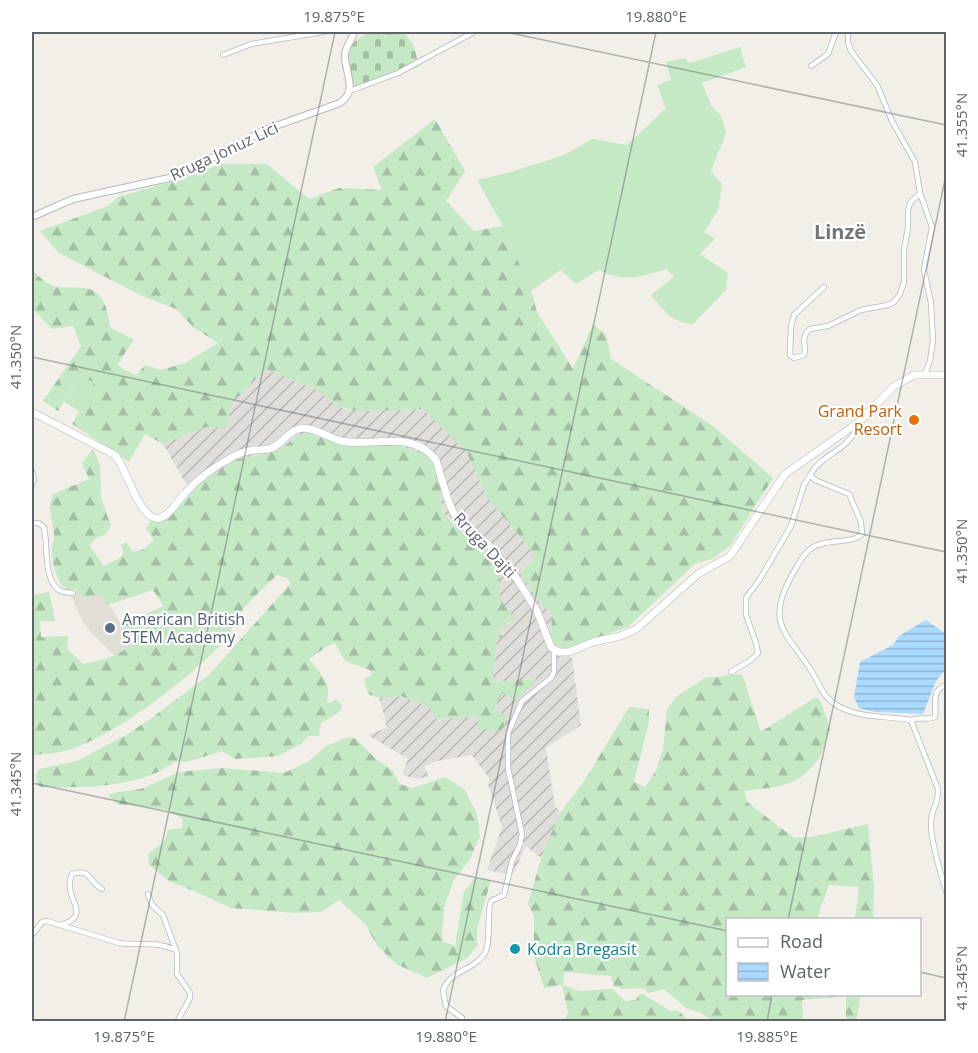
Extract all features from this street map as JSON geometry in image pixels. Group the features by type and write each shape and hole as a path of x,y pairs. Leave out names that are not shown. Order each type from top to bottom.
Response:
{"main road":[{"path":"554,650 569,652 593,642 635,630 691,579 735,552 785,474 859,422 893,387 914,375 946,375"},
{"name":"Rruga Dajti","path":"32,412 115,455 123,466 145,513 156,518 164,517 190,488 227,460 243,452 273,447 290,433 300,429 311,429 352,443 386,440 419,447 436,460 448,500 462,524 487,543 517,579 537,611 548,643 554,650"}],"street":[{"path":"223,55 250,44 323,32"},
{"path":"354,32 345,54 350,91 398,73 474,32"},
{"path":"811,66 828,54 836,32"},
{"path":"848,32 851,51 877,85 892,122 912,156 920,193 932,226 924,270 930,297 933,340 926,374"},
{"name":"Rruga Jonuz Lici","path":"32,217 73,199 169,178 185,172 267,129 340,103 347,98 350,91"},
{"path":"824,287 794,315 791,357 797,359 804,355 804,340 810,329 828,326 861,310 894,302 904,282 904,250 909,228 910,203 920,193"},
{"path":"731,672 758,653 746,615 746,598 760,579 791,526 804,485 810,475 816,466 849,442 859,422"},
{"path":"32,471 34,480 32,485"},
{"path":"810,475 815,480 849,494 861,522 862,534 857,538 821,543 806,552 780,599 779,619 784,632 828,700 853,712 911,720 921,717 932,719 935,717 935,693 946,685"},
{"path":"32,523 44,526 46,562 55,587 64,592 73,593"},
{"path":"462,1022 462,1018 448,1008 443,991 450,978 476,963 486,951 490,905 492,901 504,895 512,861 521,841 508,768 508,734 522,701 551,678 554,672 554,650"},
{"path":"911,720 938,789 938,801 932,814 931,828 946,891"},
{"path":"61,925 74,919 76,915 77,909 69,892 72,874 87,873 94,884 102,889"},
{"path":"148,894 152,905 163,915 176,950 177,974 191,995 177,1022"},
{"path":"32,936 42,922 47,921 119,943 151,943 176,950"}],"shaded area":[{"path":"266,369 316,389 339,407 349,410 423,409 466,451 487,497 536,556 538,600 552,614 551,634 554,645 572,658 581,725 546,748 555,807 561,812 541,858 526,846 513,875 487,870 502,827 488,784 491,781 472,755 437,761 424,766 429,776 417,779 402,775 408,759 368,735 386,728 379,698 401,696 431,708 435,719 478,717 494,709 502,692 536,679 492,682 497,646 494,638 498,628 517,620 504,609 497,585 500,575 485,551 456,527 443,512 438,473 348,444 297,435 281,449 237,459 200,483 193,491 185,482 163,444 206,427"},
{"path":"78,590 84,598 102,594 122,625 138,641 115,656 82,620 71,595"}],"green space":[{"path":"372,32 404,32 414,46 419,67 354,87 349,60 351,47"},
{"path":"740,47 746,67 702,83 712,107 720,114 726,133 711,171 722,184 718,210 704,232 715,239 700,254 728,273 726,290 693,324 679,321 669,315 651,295 674,277 666,269 625,278 599,270 576,284 561,270 531,291 503,226 477,180 564,155 593,139 627,145 666,108 657,85 671,80 666,62 685,58 690,63"},
{"path":"435,119 465,171 446,201 474,231 503,226 531,291 537,312 573,369 593,324 606,335 611,359 713,426 773,478 730,546 712,559 696,563 628,627 566,648 554,645 551,634 552,614 538,600 520,573 536,556 487,497 466,451 423,409 357,411 339,407 316,389 266,369 232,403 226,428 206,427 163,444 145,434 129,462 72,424 94,383 80,375 58,411 43,401 81,346 73,326 52,329 32,308 32,268 50,285 90,289 102,298 110,327 134,340 117,365 136,376 145,365 161,370 185,363 218,343 193,327 176,309 140,295 59,253 40,231 108,206 118,197 197,174 219,164 267,164 309,199 339,188 382,190 373,167"},
{"path":"80,375 95,384 79,411 64,402"},
{"path":"310,433 336,442 397,445 426,455 433,460 438,473 443,512 456,527 485,551 500,575 501,600 517,620 507,623 506,627 498,628 502,637 495,639 497,646 492,682 537,679 516,700 502,693 494,709 508,717 501,731 479,729 477,717 435,719 431,708 401,696 379,698 368,694 364,679 372,675 370,670 345,661 335,643 309,659 327,684 327,702 331,703 336,700 343,706 338,713 321,723 319,736 308,736 301,744 278,756 235,759 222,751 187,762 176,761 146,777 129,781 75,787 41,787 37,784 36,775 39,769 77,761 128,734 209,675 291,583 287,578 277,575 245,607 236,619 228,637 212,654 174,687 130,719 87,743 68,750 32,755 32,595 49,592 55,621 40,621 41,637 68,636 67,648 83,664 112,656 137,641 122,625 164,606 153,590 108,605 102,594 84,598 77,589 67,590 63,586 57,576 52,558 54,531 50,506 53,494 89,479 82,463 93,449 100,465 101,498 111,526 106,534 89,545 104,566 120,558 124,552 121,545 126,542 133,552 144,549 154,539 146,529 150,522 168,519 200,483 237,459 281,449 297,435"},
{"path":"742,674 761,732 816,697 821,702 830,729 822,752 811,769 803,776 785,784 744,791 747,802 794,838 812,837 868,824 874,887 873,918 855,918 859,887 829,885 817,918 726,918 726,996 846,996 802,1000 803,1021 713,1021 701,1013 686,1008 664,989 648,993 644,988 622,989 614,986 611,976 564,972 563,985 579,991 613,989 625,1001 636,1000 639,994 643,994 670,1011 677,1010 690,1021 565,1021 568,1013 562,985 544,988 534,956 534,917 528,903 544,849 561,812 585,780 629,707 649,709 649,722 634,782 645,787 656,771 663,750 667,709 677,696 705,678"},
{"path":"349,737 356,739 376,759 392,770 400,784 412,788 445,777 464,789 477,814 480,836 470,859 454,880 445,904 442,931 443,941 455,946 464,892 475,878 491,880 477,929 477,946 467,958 427,978 396,964 377,945 365,924 339,900 321,912 294,913 231,908 169,881 149,865 148,854 164,842 168,830 182,828 183,819 167,810 117,804 108,795 141,789 179,772 222,768 284,773 308,762 326,746"},
{"path":"846,996 861,996 856,1021 846,1021"}],"water":[{"path":"926,620 946,634 946,669 936,681 923,714 875,712 859,708 854,697 860,662 893,645 899,636"}],"place":[{"name":"Grand Park Resort","path":"914,420"},
{"name":"American British STEM Academy","path":"110,628"},
{"name":"Kodra Bregasit","path":"515,949"}],"district":[{"name":"Linzë","path":"840,231"}]}
